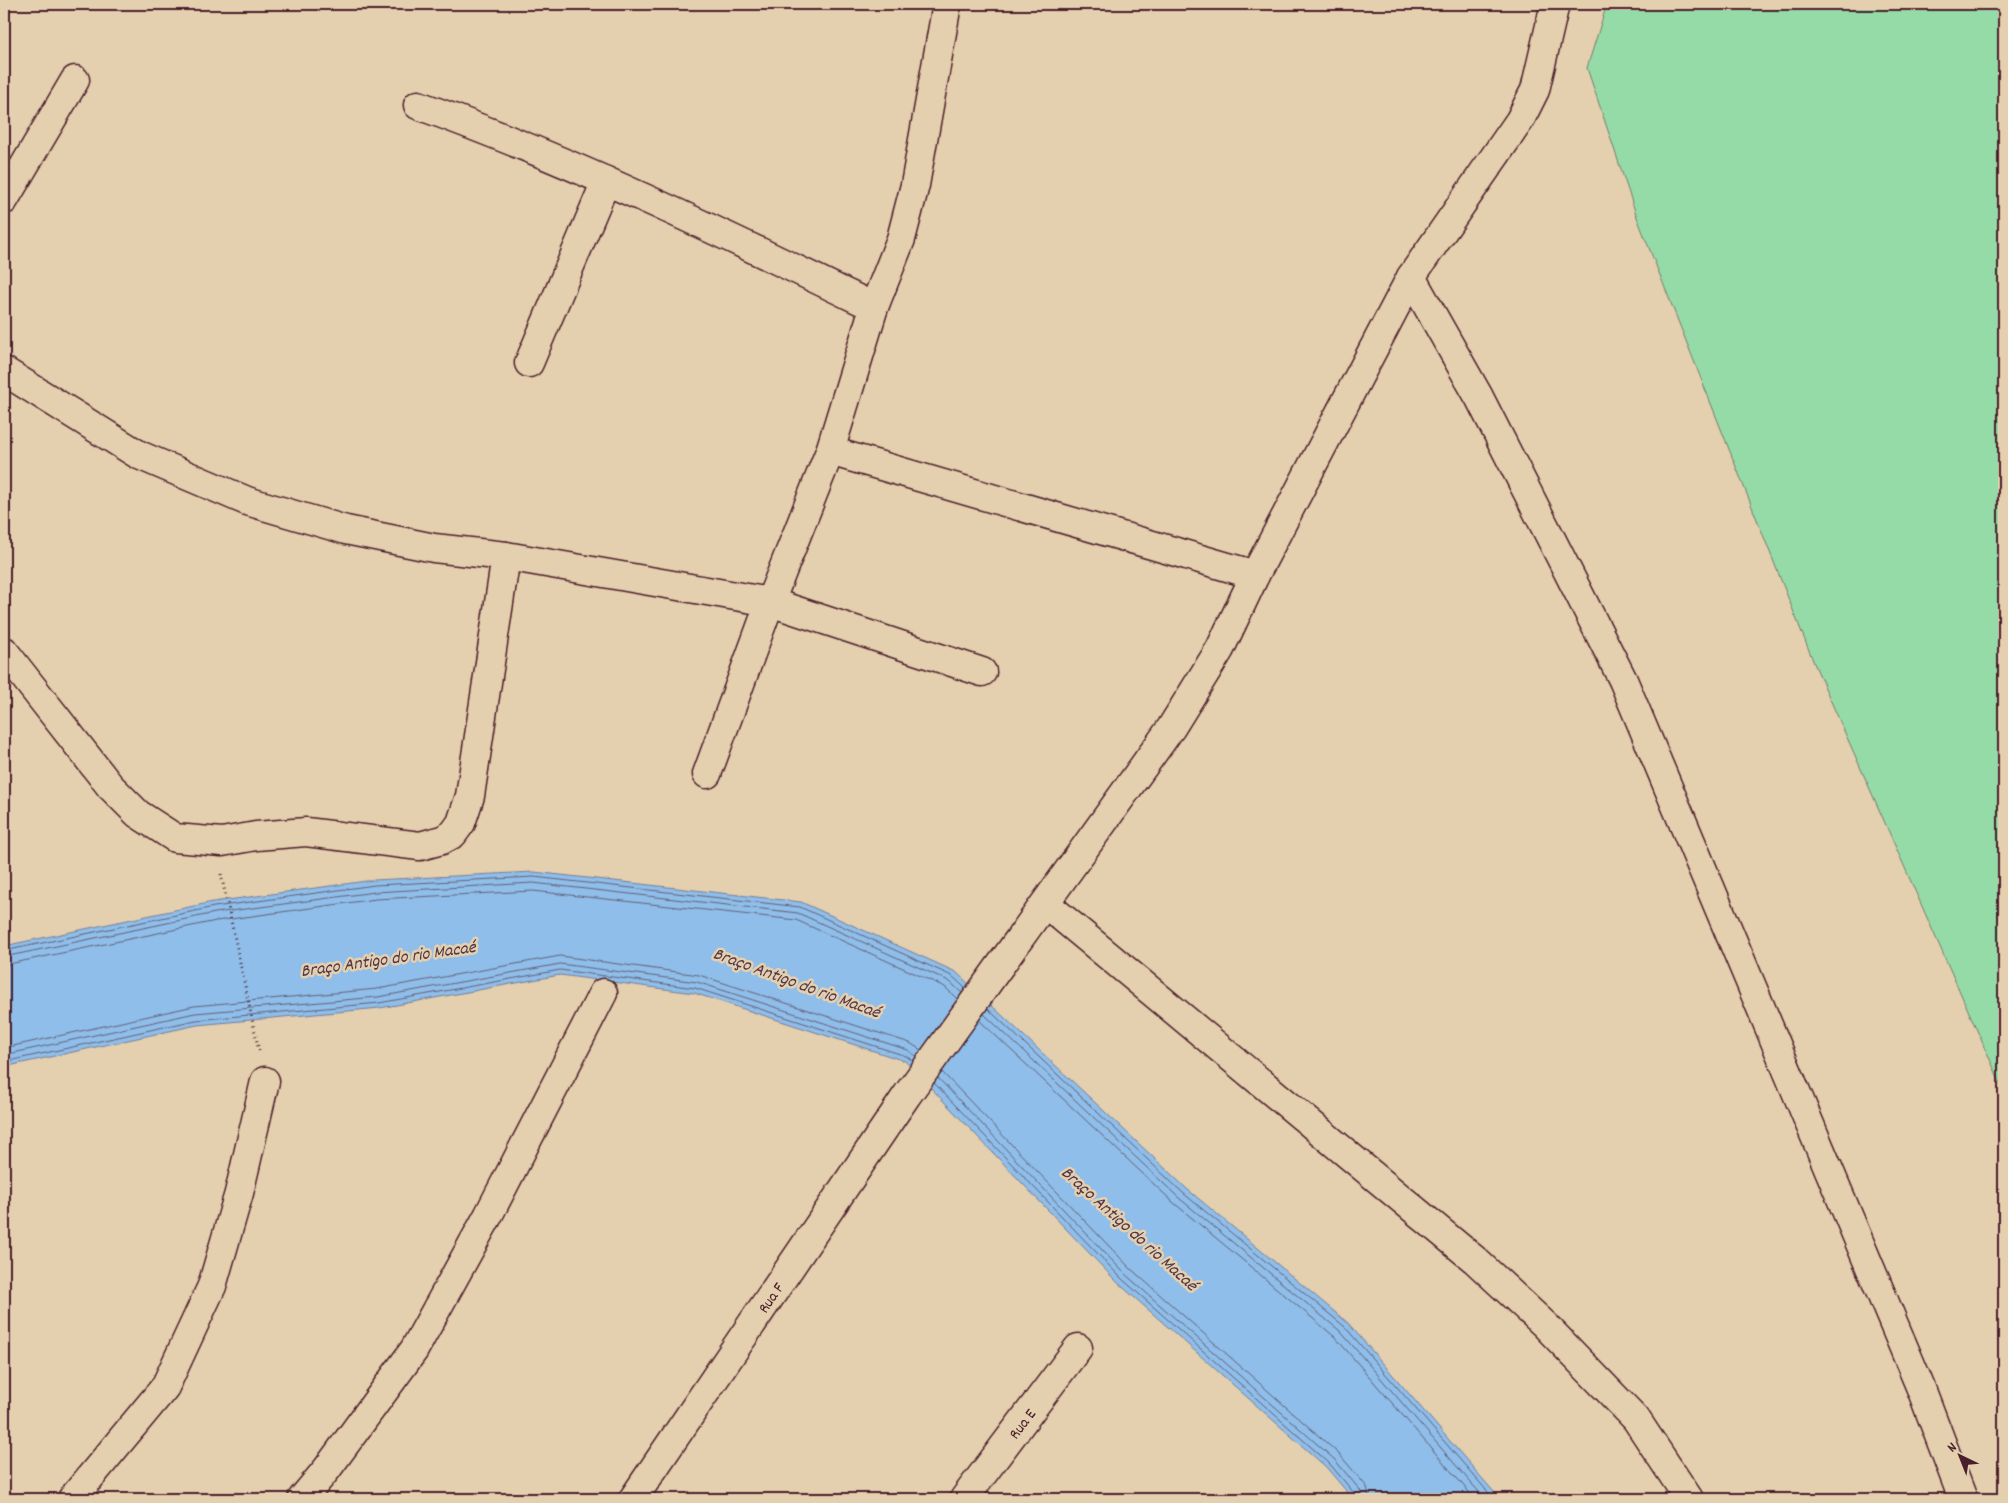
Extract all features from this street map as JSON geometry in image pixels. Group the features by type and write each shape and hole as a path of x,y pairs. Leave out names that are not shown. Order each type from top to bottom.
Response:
{"street":[{"path":"707,774 770,602 830,451 874,307 901,239 915,185 947,4"},
{"name":"Rua F","path":"633,1499 907,1095 1171,728 1220,650 1255,575 1411,277 1520,120 1535,90 1554,4"},
{"path":"4,200 75,80"},
{"path":"418,105 506,137 606,181 707,226 874,307"},
{"path":"529,363 606,181"},
{"path":"1411,277 1479,397 1622,680 1922,1391 1963,1499"},
{"path":"4,370 139,455 247,501 346,530 434,548 506,556 770,602 982,672"},
{"path":"830,451 1255,575"},
{"path":"4,651 110,786 138,814 175,838 222,842 256,836 306,832 420,846 442,840 453,834 461,823 470,796 506,556"},
{"path":"1046,904 1475,1260 1545,1325 1636,1419 1689,1499"},
{"path":"302,1499 414,1350 488,1216 603,993"},
{"path":"72,1499 164,1387 212,1286 238,1194 266,1081"},
{"name":"Rua E","path":"964,1499 1078,1348"}],"path":[{"path":"214,841 266,1081"}],"green space":[{"path":"1607,4 2004,4 2004,1091 1814,663 1638,220 1587,68"}],"water":[{"name":"Braço Antigo do rio Macaé","path":"534,872 801,902 956,972 1187,1189 1348,1323 1500,1499 1353,1499 1326,1467 1117,1282 905,1061 694,993 560,975 380,1008 197,1025 4,1067 4,946 213,902 374,880"}]}
